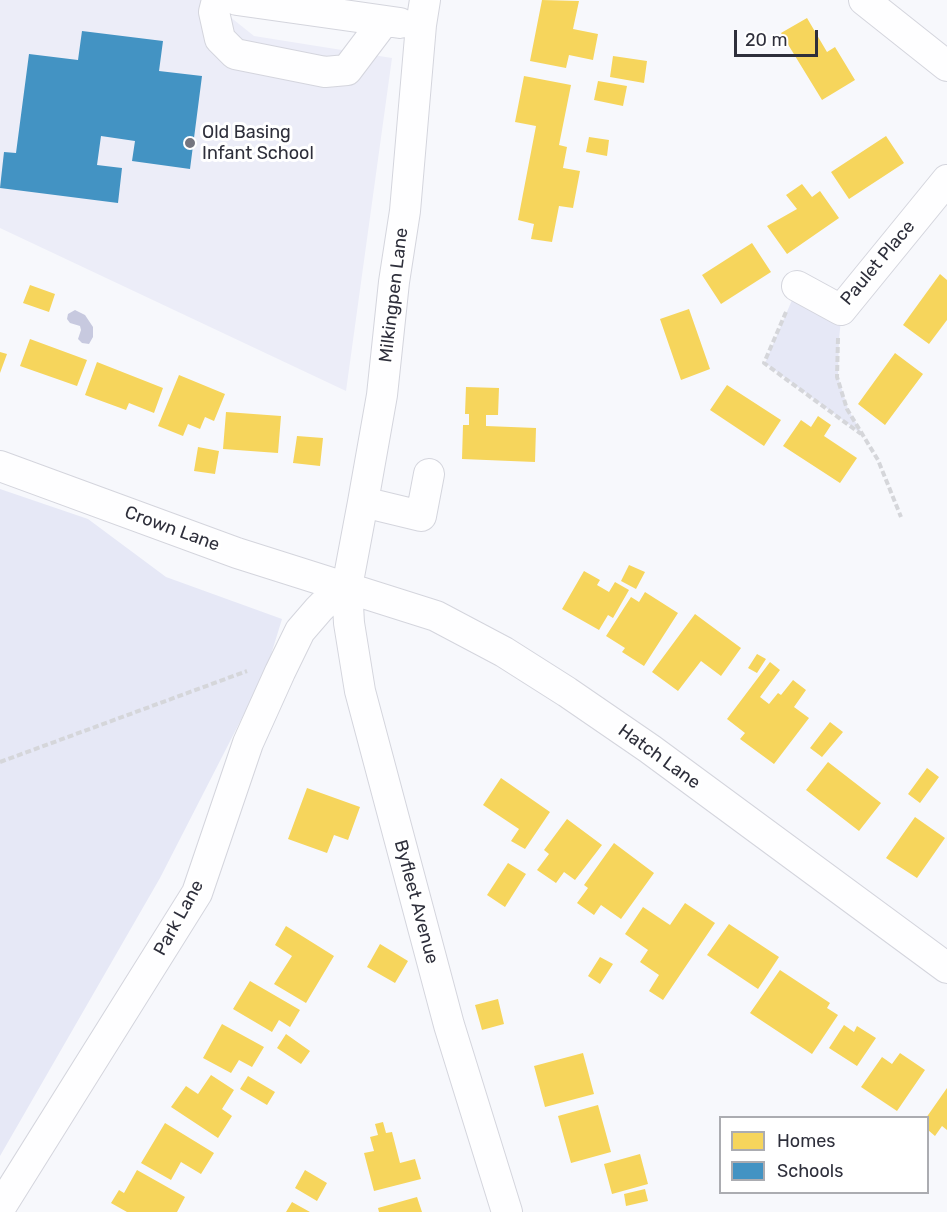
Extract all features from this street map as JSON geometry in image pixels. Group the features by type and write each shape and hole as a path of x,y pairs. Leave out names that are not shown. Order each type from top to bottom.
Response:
{"street":[{"path":"218,0 214,12 220,39 235,54 325,72 347,70 384,21"},
{"path":"237,0 384,21 423,12"},
{"path":"864,0 947,66"},
{"name":"Milkingpen Lane","path":"347,587 382,395 394,282 405,211 423,12"},
{"name":"Paulet Place","path":"797,286 841,310 947,180"},
{"name":"Crown Lane","path":"0,466 237,553 347,587"},
{"path":"363,502 421,516 429,474"},
{"name":"Hatch Lane","path":"347,587 436,616 504,652 567,692 650,749 947,968"},
{"name":"Park Lane","path":"0,1208 197,893 248,743 300,631 332,596 347,587"},
{"name":"Byfleet Avenue","path":"347,587 349,623 360,691 449,1025 507,1212"}],"path":[{"path":"797,286 764,363 862,435"},
{"path":"841,310 837,377 847,410 878,460 901,517"},
{"path":"0,762 254,669"}],"shaded area":[{"name":"Old Basing Infant School","path":"0,0 209,0 254,36 392,58 346,391 0,228"},
{"path":"798,286 842,310 838,377 848,409 863,435 765,363"},
{"path":"0,489 88,519 166,577 282,619 266,671 160,878 0,1156"}],"water":[{"path":"75,310 85,315 93,327 93,337 89,344 82,343 78,339 80,326 70,323 67,319 68,314"}],"building: Homes":[{"path":"542,0 579,1 573,29 598,34 593,60 569,55 566,68 530,61"},
{"path":"807,18 827,52 835,47 855,80 822,100 781,33"},
{"path":"613,56 647,61 644,83 610,77"},
{"path":"524,76 571,85 559,145 567,147 563,168 580,171 573,208 559,206 552,242 531,239 534,224 518,220 536,126 515,122"},
{"path":"598,81 627,86 623,106 594,100"},
{"path":"886,136 904,163 849,199 831,172"},
{"path":"589,137 609,140 607,156 586,152"},
{"path":"802,184 812,197 820,191 839,218 787,254 767,226 797,209 786,195"},
{"path":"752,243 771,272 721,304 702,275"},
{"path":"940,274 947,280 947,320 929,344 903,325"},
{"path":"30,285 55,294 49,312 23,303"},
{"path":"689,309 710,369 681,380 660,319"},
{"path":"30,339 87,360 77,386 20,366"},
{"path":"0,352 7,354 0,373"},
{"path":"895,353 923,374 885,425 858,404"},
{"path":"97,362 163,388 154,413 129,403 126,410 85,395"},
{"path":"179,375 225,394 214,421 205,417 200,429 188,424 183,436 158,426"},
{"path":"727,385 781,420 764,446 710,410"},
{"path":"466,387 499,388 498,415 486,415 486,426 536,428 535,462 462,459 463,425 469,425 469,414 465,414"},
{"path":"226,412 281,416 278,453 223,449"},
{"path":"818,416 831,425 824,436 857,458 840,483 783,446 801,420 811,427"},
{"path":"297,436 323,438 320,466 293,463"},
{"path":"198,447 219,451 215,474 194,471"},
{"path":"629,565 645,572 636,589 621,581"},
{"path":"584,571 600,580 597,585 609,592 615,582 629,590 613,618 608,615 599,630 562,609"},
{"path":"645,592 678,613 644,666 622,652 625,648 606,636 631,597 639,602"},
{"path":"695,614 741,648 721,676 701,661 678,691 652,672"},
{"path":"757,654 766,659 757,673 748,668"},
{"path":"770,662 780,670 760,697 769,704 778,693 781,695 793,680 806,690 794,707 809,718 774,764 740,739 745,733 727,719"},
{"path":"830,722 843,732 822,757 810,748"},
{"path":"828,762 881,803 859,831 806,790"},
{"path":"927,768 939,777 920,803 908,794"},
{"path":"501,778 550,812 525,849 511,841 519,829 483,805"},
{"path":"307,788 360,807 348,840 334,835 327,853 288,839"},
{"path":"915,817 945,838 917,878 886,858"},
{"path":"567,819 602,845 575,880 564,872 556,883 537,870 549,854 544,850"},
{"path":"614,843 654,873 621,919 601,905 594,915 577,903 588,888 584,885"},
{"path":"508,863 526,874 505,907 487,895"},
{"path":"685,903 715,923 663,1000 649,991 659,975 640,962 648,950 625,934 643,907 670,925"},
{"path":"729,924 779,957 758,989 707,955"},
{"path":"286,926 334,956 306,1003 274,984 292,956 275,945"},
{"path":"380,944 408,961 395,983 367,967"},
{"path":"600,957 613,964 600,984 588,976"},
{"path":"780,970 830,1003 827,1008 838,1015 812,1054 750,1013"},
{"path":"250,981 300,1010 290,1027 279,1020 272,1032 233,1009"},
{"path":"498,999 504,1024 482,1030 475,1005"},
{"path":"222,1024 264,1047 252,1067 239,1060 231,1073 203,1058"},
{"path":"844,1025 854,1032 857,1026 876,1038 857,1066 829,1048"},
{"path":"286,1034 310,1051 301,1064 277,1048"},
{"path":"583,1053 594,1094 545,1107 534,1066"},
{"path":"900,1053 925,1070 897,1111 861,1087 882,1057 892,1064"},
{"path":"211,1075 234,1090 222,1109 232,1116 218,1138 171,1107 186,1086 198,1094"},
{"path":"248,1076 275,1092 267,1105 240,1089"},
{"path":"947,1088 947,1130 942,1126 935,1136 929,1131 927,1116"},
{"path":"598,1105 611,1152 571,1163 558,1116"},
{"path":"383,1122 386,1133 392,1132 400,1163 415,1159 421,1179 374,1191 364,1153 374,1151 370,1137 378,1135 375,1124"},
{"path":"165,1123 214,1153 201,1174 181,1162 171,1180 141,1163"},
{"path":"640,1154 648,1184 612,1194 604,1164"},
{"path":"137,1170 185,1197 177,1212 127,1212 111,1203 119,1190 124,1193"},
{"path":"305,1170 327,1183 317,1201 295,1188"},
{"path":"645,1189 648,1201 626,1206 624,1194"},
{"path":"417,1197 422,1212 379,1212 378,1208"},
{"path":"292,1202 310,1212 286,1212"}],"building: Schools":[{"path":"82,31 163,41 159,71 202,76 190,169 132,161 135,141 101,136 97,165 122,168 118,203 0,188 4,152 16,153 29,54 78,60"}],"place":[{"name":"Old Basing Infant School","path":"190,143"}]}
